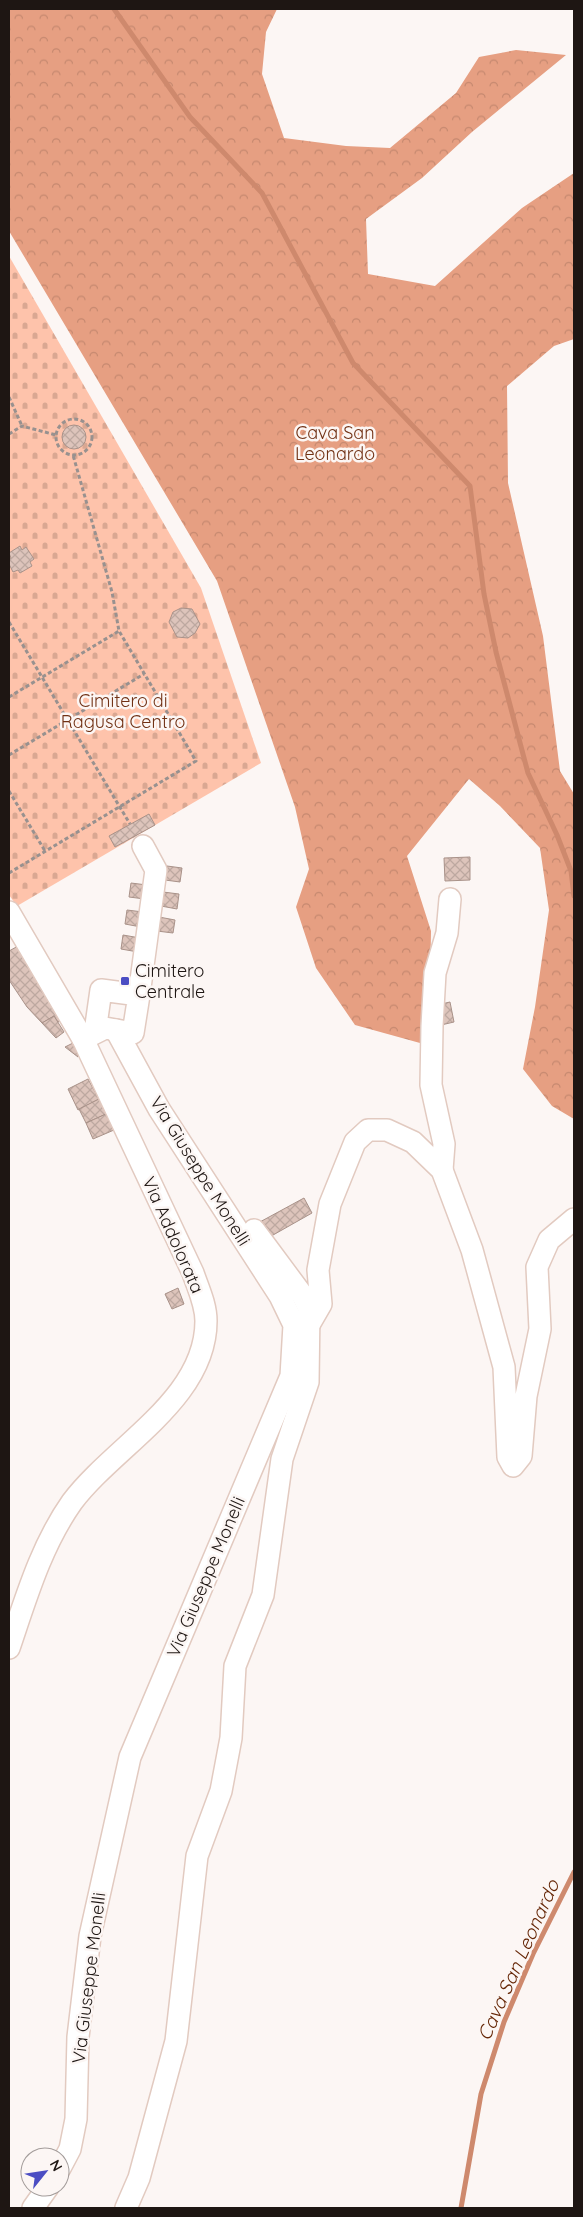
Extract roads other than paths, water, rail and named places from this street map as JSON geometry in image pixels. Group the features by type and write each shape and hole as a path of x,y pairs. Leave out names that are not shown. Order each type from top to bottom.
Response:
{"street":[{"path":"89,1035 109,1028 133,1033 156,870 143,846"},
{"path":"450,899 447,933 435,973 431,1085 444,1144 442,1170 472,1250 504,1367 508,1456 513,1466 521,1456 526,1396 540,1329 536,1267 549,1240 574,1219"},
{"name":"Via Addolorata","path":"9,912 89,1035 193,1273 202,1297 206,1319 204,1339 192,1375 179,1394 95,1476 73,1501 59,1522 43,1552 9,1648"},
{"path":"89,1035 101,990 138,995"},
{"name":"Via Giuseppe Monelli","path":"70,2149 76,2119 78,2037 90,1936 130,1757 291,1376 294,1350 294,1325 280,1296 159,1109 116,1030"},
{"path":"126,2208 139,2178 176,2042 197,1856 221,1791 230,1738 235,1666 263,1595 282,1458 308,1382 310,1323 309,1309 303,1296 264,1246 186,1128 159,1109"},
{"path":"310,1323 321,1304 318,1270 330,1204 355,1142 368,1130 387,1130 413,1142 442,1170"},
{"path":"33,2208 41,2197"}],"waterway":[{"name":"Cava San Leonardo","path":"114,9 190,117 262,193 353,363 470,486 484,594 496,652 528,773 557,835 571,871 574,896"},
{"name":"Cava San Leonardo","path":"461,2208 481,2094 504,2022 533,1954 574,1872"}],"place":[{"name":"Cimitero Centrale","path":"125,981"}],"park label":[{"name":"Cimitero di Ragusa Centro","path":"123,711"}]}
